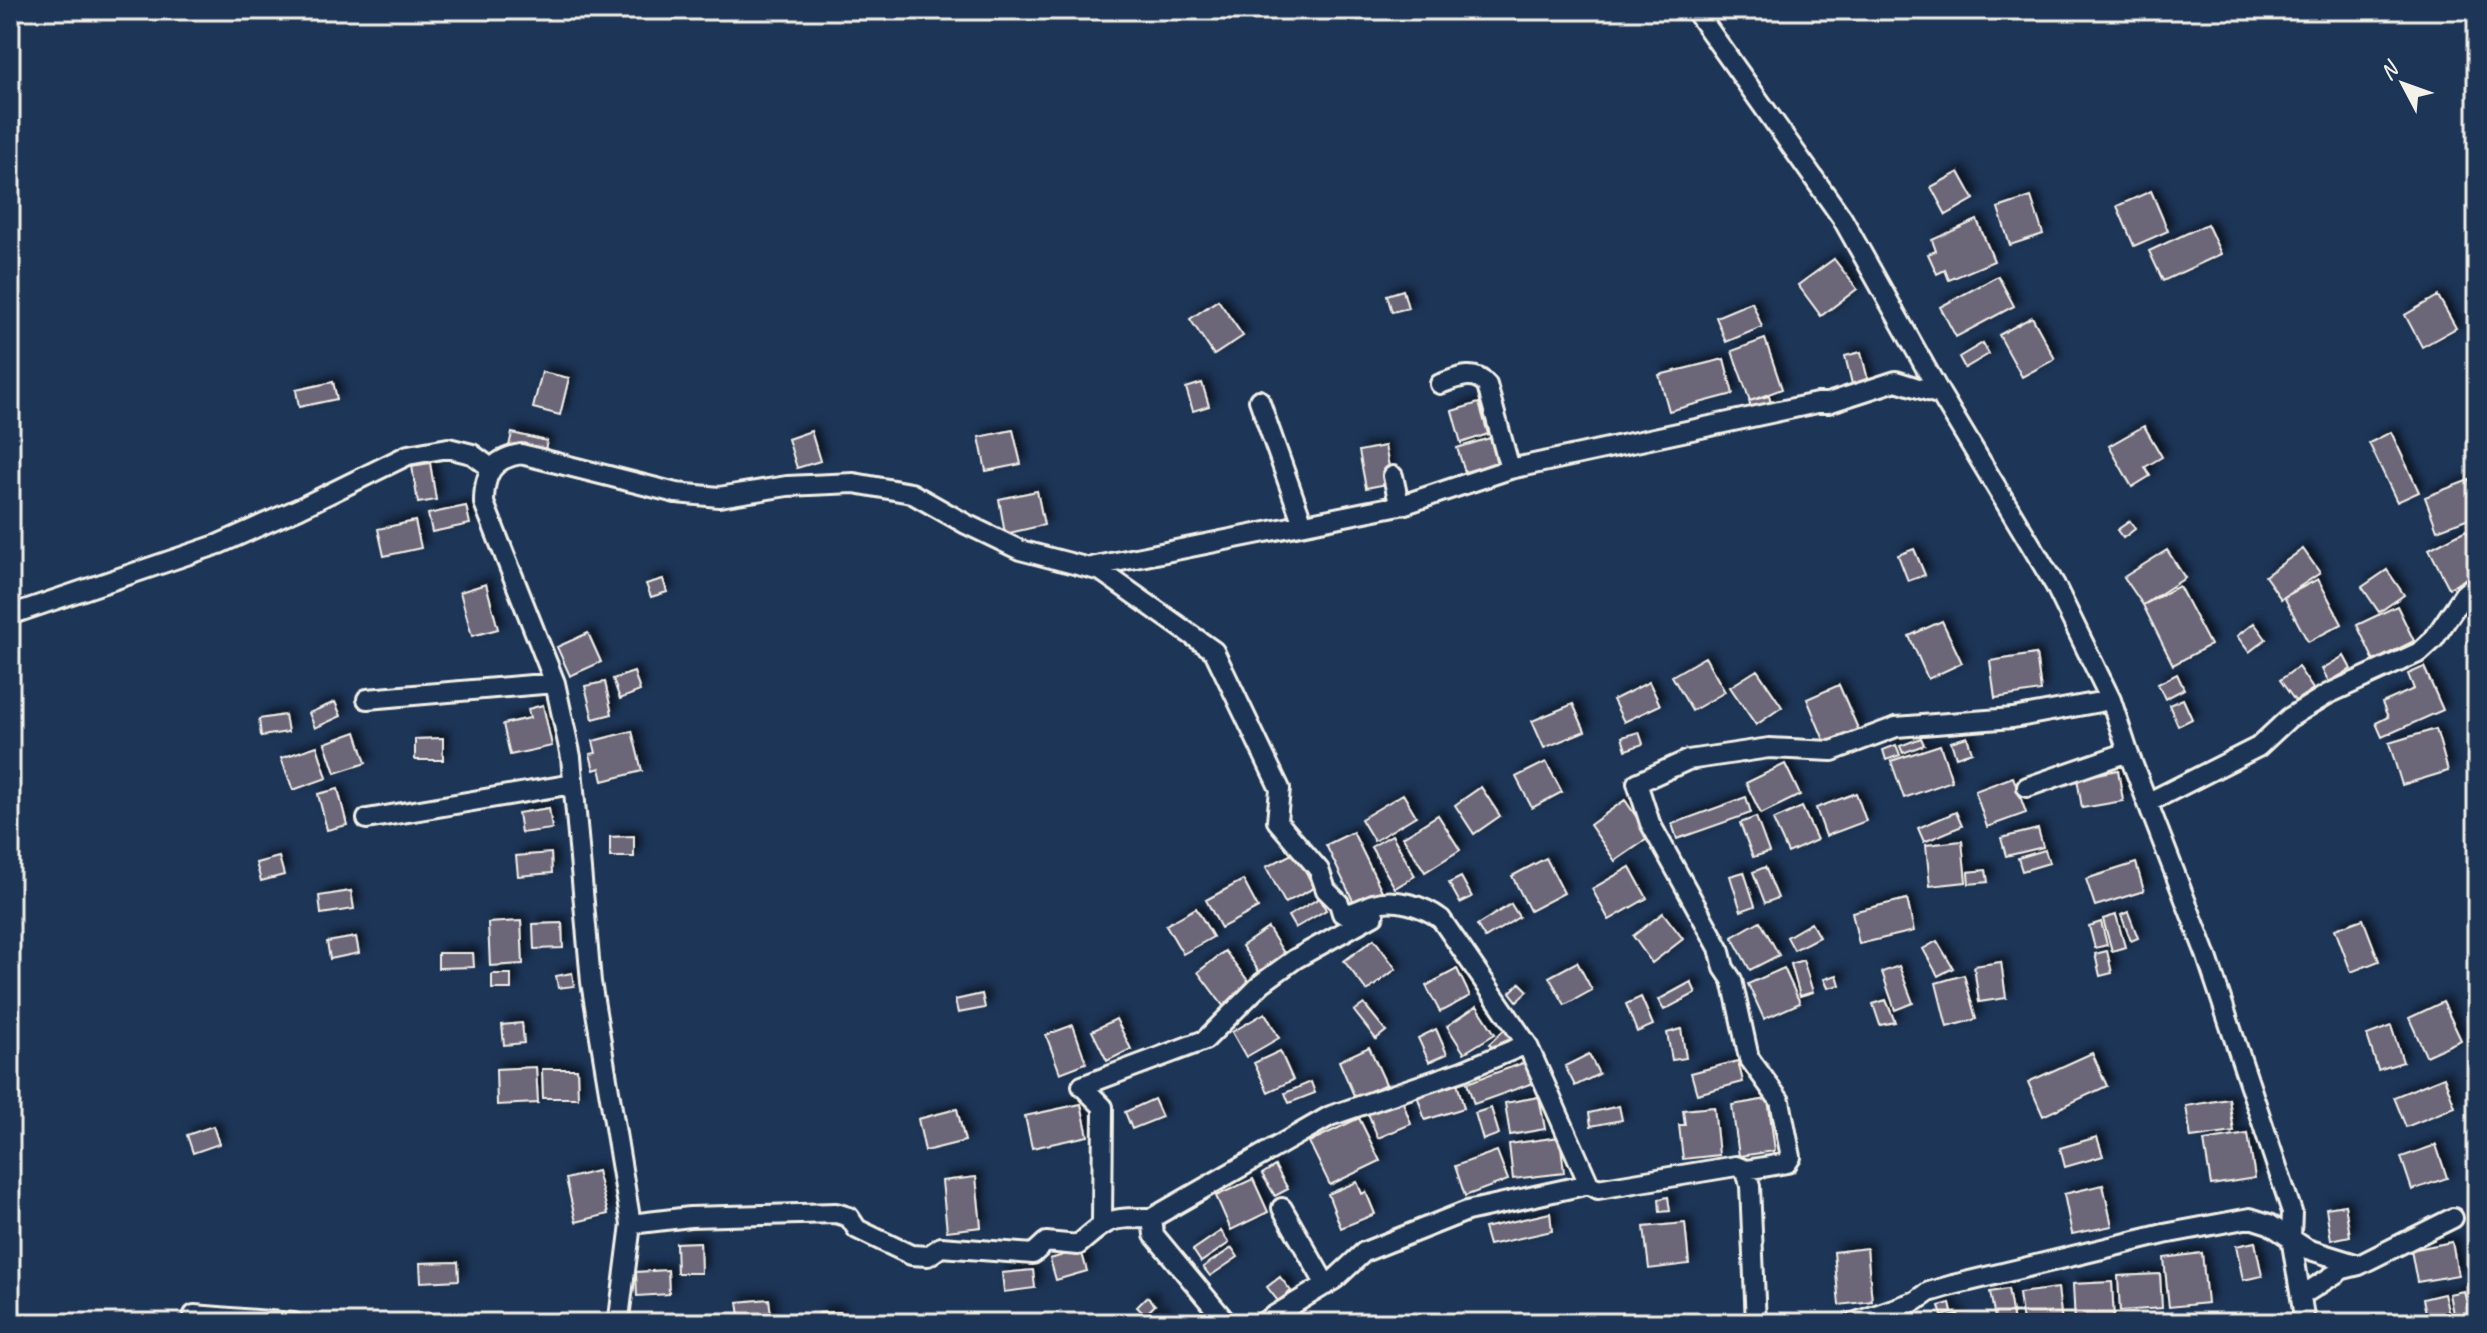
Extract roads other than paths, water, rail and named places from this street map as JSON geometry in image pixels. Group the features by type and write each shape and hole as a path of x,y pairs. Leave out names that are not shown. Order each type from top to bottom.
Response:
{"street":[{"path":"1695,10 1842,218 1941,395 2055,585 2111,700 2206,954 2292,1212 2291,1237 2305,1323"},
{"path":"1440,384 1471,374 1487,385 1510,469"},
{"path":"1091,567 1405,504 1510,469 1828,403 1896,381 1941,395"},
{"path":"1259,400 1303,524"},
{"path":"10,615 219,544 408,455 448,448 472,454 491,468"},
{"path":"620,1323 631,1224 591,982 571,757 555,683 484,503 484,485 491,468 508,456 521,454 676,493 719,497 787,486 854,483 911,493 1020,550 1101,571 1214,651 1280,789 1277,821 1319,870 1326,890 1339,903 1342,913 1352,913 1377,902 1412,904 1429,909 1441,919 1527,1044 1589,1184 1598,1189 1736,1166 1746,1170 1787,1163 1791,1157 1780,1101 1749,1058 1732,980 1724,968 1719,948 1650,823 1637,783 1688,760 1769,748 1832,751 1896,727 2013,718 2111,700"},
{"path":"1393,476 1398,499 1405,504"},
{"path":"2149,802 2258,747 2289,718 2328,694 2420,652 2433,640 2464,594 2477,583"},
{"path":"367,699 555,683"},
{"path":"2027,787 2128,752"},
{"path":"367,819 573,784"},
{"path":"1102,1223 1103,1107 1082,1086 1205,1040 1262,983 1295,959 1395,903"},
{"path":"631,1224 690,1217 836,1213 849,1217 857,1229 911,1255 928,1256 941,1247 1033,1254 1046,1242 1078,1245 1102,1223 1116,1218 1152,1218 1330,1116 1462,1071 1527,1044"},
{"path":"1746,1170 1750,1186 1756,1323"},
{"path":"1262,1323 1335,1279 1364,1252 1467,1211 1589,1184"},
{"path":"1282,1208 1326,1285"},
{"path":"1152,1218 1154,1235 1227,1323"},
{"path":"1853,1323 1916,1301 1929,1292 2164,1234 2250,1218 2269,1224 2307,1249 2359,1265"},
{"path":"2301,1296 2343,1269 2359,1265 2453,1218"},
{"path":"194,1315 294,1323"}]}
